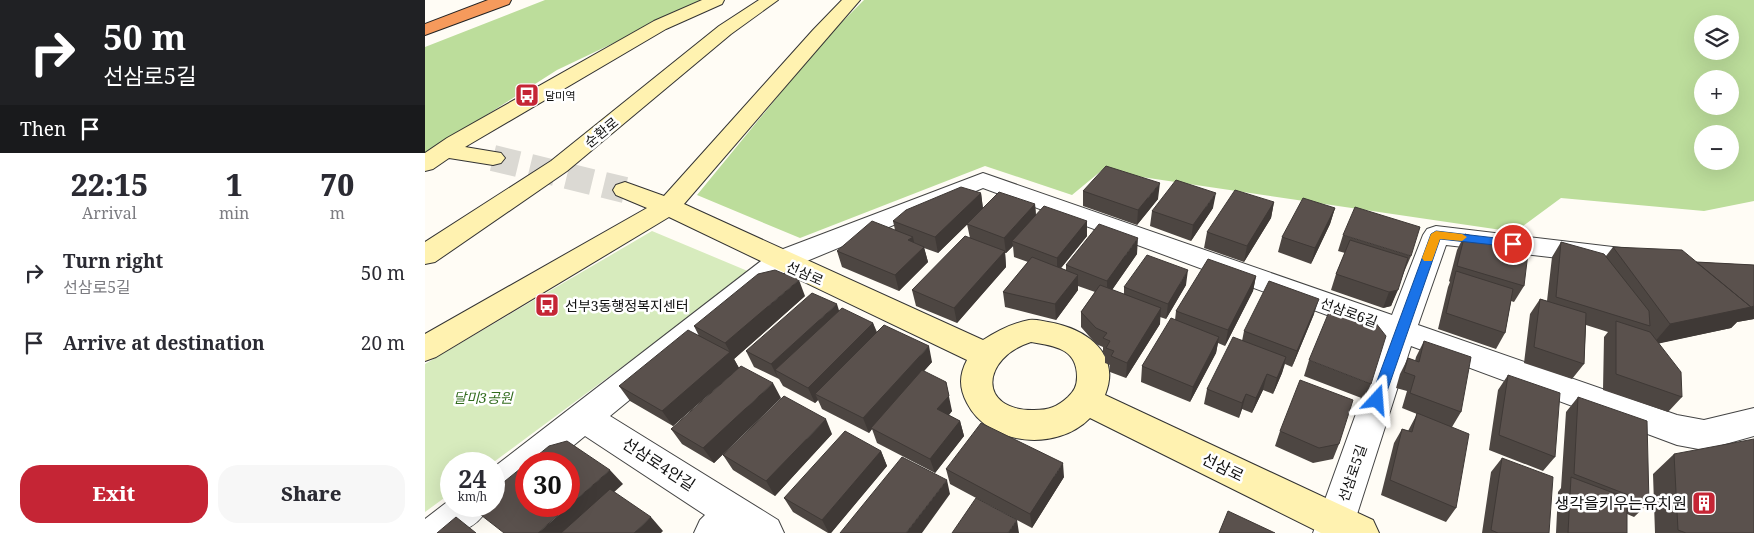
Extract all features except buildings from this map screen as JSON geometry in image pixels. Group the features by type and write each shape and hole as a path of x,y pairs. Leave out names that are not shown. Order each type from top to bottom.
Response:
{"highway":[{"path":"425,14 463,0"},
{"path":"425,30 503,0"}],"main road":[{"path":"425,164 444,150 660,25 716,0"},
{"name":"순환로","path":"425,255 559,166 725,30 770,0"},
{"path":"425,349 668,207 819,34 852,0"},
{"path":"444,150 493,158"},
{"name":"선삼로","path":"625,190 668,207 780,261 986,354"},
{"path":"1049,331 1066,336 1080,344 1091,356 1095,371 1094,386 1087,401 1073,414 1054,423 1033,427 1012,423 994,415 982,402 976,386 978,369 986,354 998,343 1013,334 1049,331"},
{"name":"선삼로","path":"1087,401 1342,529"}],"street":[{"name":"선삼로6길","path":"780,261 983,180 1677,430 1704,435 1754,422"},
{"name":"선삼로5길","path":"1342,529 1401,330 1436,234 1667,261"},
{"path":"505,479 780,261"},
{"name":"선삼로4안길","path":"584,417 723,523 765,533"},
{"path":"437,533 457,517"}],"green space":[{"path":"545,0 704,0 557,70 425,154 425,47"},
{"path":"864,0 1754,0 1754,201 1704,211 1561,198 1515,232 1101,171 1072,195 985,166 800,238 697,195 824,40"},
{"name":"달미3공원","path":"652,231 750,272 505,454 505,452 440,452 440,501 425,512 425,364"}],"tunnel":[{"path":"493,158 625,190"}],"slow traffic":[{"path":"1428,258 1436,234 1462,237"}],"place":[{"name":"달미역","path":"527,95"},
{"name":"선부3동행정복지센터","path":"547,305"},
{"name":"생각을키우는유치원","path":"1704,503"}],"route":[{"path":"1377,400 1436,234 1513,244"}]}
